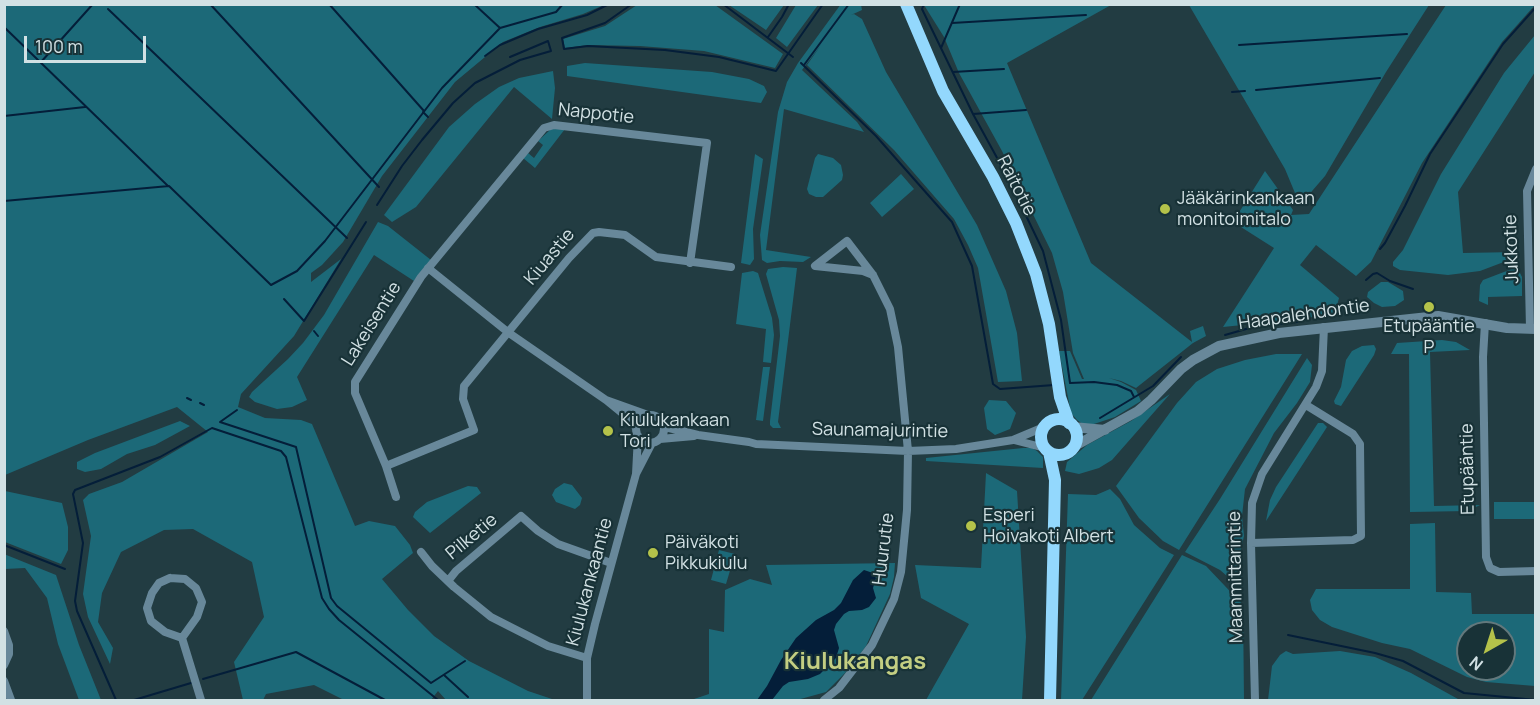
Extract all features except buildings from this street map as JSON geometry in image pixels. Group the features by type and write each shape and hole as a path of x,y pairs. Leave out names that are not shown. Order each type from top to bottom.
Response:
{"main road":[{"name":"Raitotie","path":"906,4 943,91 993,177 1016,223 1036,274 1044,304 1060,397 1071,425"},
{"name":"Raitotie","path":"1050,700 1055,480 1047,450 1041,438 1060,397"},
{"path":"1047,450 1059,455 1069,450 1076,437 1071,425 1064,420 1048,424"},
{"name":"Raitotie","path":"1055,480 1069,450"}],"street":[{"name":"Nappotie","path":"428,268 535,138 544,128 554,125 707,143 690,262"},
{"name":"Jukkotie","path":"1533,329 1527,191 1536,169"},
{"name":"Kiuastie","path":"508,333 569,258 593,233 599,231 626,235 656,257 730,267"},
{"name":"Huurutie","path":"824,700 839,688 866,653 894,599 901,572 908,451 898,347 890,309 873,275 847,241 814,266 862,271 873,275"},
{"path":"428,268 508,333 606,400 633,422 644,442 656,441 664,432 664,424 657,417 606,400"},
{"name":"Lakeisentie","path":"396,497 386,466 355,393 355,382 428,268"},
{"name":"Haapalehdontie","path":"1069,450 1138,411 1181,369 1219,346 1279,333 1438,316 1507,328 1533,329"},
{"name":"Etupääntie","path":"1485,323 1483,357 1486,557 1490,568 1499,572 1536,571"},
{"name":"Maanmittarintie","path":"1254,700 1252,503 1262,474 1306,405 1322,372 1324,327"},
{"path":"386,466 474,430 463,399 464,386 508,333"},
{"path":"1251,543 1353,540 1361,536 1360,444 1353,434 1306,405"},
{"path":"637,432 640,420 648,415"},
{"name":"Saunamajurintie","path":"664,424 669,428 698,435 765,445 908,451 956,449 1013,440 1048,424"},
{"path":"1071,425 1105,430"},
{"name":"Kiulukankaantie","path":"587,700 587,658 636,474 637,432"},
{"name":"Saunamajurintie","path":"656,441 698,435"},
{"name":"Saunamajurintie","path":"1013,440 1047,450"},
{"name":"Kiulukankaantie","path":"636,474 656,441"},
{"name":"Pilketie","path":"448,581 456,571 522,516 538,531 558,544 611,563"},
{"path":"421,552 432,566 466,598 491,617 520,634 548,646 587,658"},
{"path":"170,578 185,579 196,588 201,602 197,617 182,638 165,632 151,621 147,608 152,593 159,583 170,578"},
{"path":"4,631 9,645 9,654 4,665"},
{"path":"182,638 201,700"},
{"path":"4,681 10,700"}],"shaded area":[{"path":"5,4 604,5 503,42 455,82 382,176 343,242 322,265 311,273 311,282 341,259 294,336 241,394 238,407 265,418 301,420 312,424 355,526 369,521 395,526 410,545 413,553 382,579 408,610 434,636 469,661 528,691 555,700 446,700 438,691 431,700 344,700 314,685 266,694 263,700 243,700 234,662 264,617 252,562 193,529 164,530 121,552 102,593 98,622 113,648 110,664 88,617 83,594 91,536 83,500 89,494 122,482 208,432 177,407 88,440 5,475"},
{"path":"841,4 861,5 862,10 851,15 854,14 862,19 886,72 977,225 1006,291 1017,333 1022,381 998,382 978,268 954,219 894,150 807,65 821,45 802,70 857,122 864,132 784,109 766,250 811,257 803,262 767,263 762,260 760,235 778,112 787,82"},
{"path":"637,5 715,5 783,54 775,68 704,51 640,46 588,45 565,48 563,39 605,26"},
{"path":"729,5 784,5 766,30"},
{"path":"796,5 818,5 787,47 776,38"},
{"path":"924,5 1111,5 1007,63 1091,263 1192,342 1190,331 1203,326 1206,336 1193,343 1136,388 1109,378 1136,390 1141,401 1115,417 1084,425 1071,413 1059,351 1070,351 1084,379 1073,353 1063,292 1052,253 1002,151 959,73 944,37"},
{"path":"1189,5 1429,5 1386,72 1325,176 1300,205 1285,169"},
{"path":"1446,5 1535,5 1502,42 1422,163 1371,262 1356,276 1316,245 1300,265 1339,298 1335,313 1223,327 1274,248 1233,222 1265,171 1293,210 1291,215 1309,214"},
{"path":"1535,35 1535,72 1458,192 1463,253 1517,252 1517,257 1480,271 1448,275 1400,270 1393,266 1393,262 1403,250 1441,174 1504,73"},
{"path":"585,63 712,72 749,79 764,86 767,92 761,103 567,76 567,66"},
{"path":"553,71 555,88 552,119 514,87 416,207 392,222 384,215 449,127 475,104 499,87 519,78"},
{"path":"551,129 565,129 535,168 523,158 528,153 534,158 543,145 538,141"},
{"path":"755,154 763,159 753,229 754,259 750,265 741,263"},
{"path":"818,154 833,158 841,165 843,175 842,180 823,197 809,194 807,189"},
{"path":"901,174 914,189 882,217 870,203"},
{"path":"378,222 388,226 431,260 414,281 374,255 297,377 307,400 292,407 277,409 255,402 249,397 252,392 303,343 324,315"},
{"path":"1517,267 1522,277 1522,296 1488,297 1488,305 1479,301 1480,285 1483,280"},
{"path":"797,268 778,422 781,428 773,428 770,421 780,336 779,320 766,274 768,269"},
{"path":"753,271 758,273 772,318 774,335 771,363 763,362 766,329 736,324 742,273"},
{"path":"1381,282 1388,282 1403,291 1404,300 1395,306 1382,307 1374,303 1367,297 1368,292"},
{"path":"1442,340 1456,342 1470,350 1430,352 1434,506 1480,505 1468,511 1410,512 1409,354 1391,354 1397,343"},
{"path":"1374,345 1376,349 1374,355 1341,406 1335,404 1346,360 1352,351 1362,346"},
{"path":"1276,354 1302,354 1179,550 1163,541 1139,518 1116,486 1177,403 1196,382 1217,369 1245,360"},
{"path":"1307,358 1312,365 1310,382 1274,433 1245,489 1242,516 1244,536 1241,549 1242,589 1220,570 1185,552"},
{"path":"763,367 770,367 763,421 756,420"},
{"path":"1170,394 1112,460 1099,468 1079,474 1065,471 1067,462 1087,445 1131,421"},
{"path":"989,400 1006,401 1016,413 1010,429 995,435 987,429 984,408"},
{"path":"180,421 190,426 155,445 127,454 101,469 85,472 77,469 77,462 95,453"},
{"path":"1318,423 1323,423 1327,427 1266,521 1270,500 1276,487"},
{"path":"1032,448 1043,457 1043,468 926,461 926,458"},
{"path":"986,473 1017,491 1026,637 1022,700 926,700 969,624 921,598 915,565 981,568"},
{"path":"564,483 572,485 582,498 580,505 575,509 556,502 552,495 555,489"},
{"path":"468,486 477,487 481,493 430,533 413,517 415,512 427,502"},
{"path":"1110,489 1120,499 1134,525 1160,548 1174,555 1082,700 1061,700 1068,494 1096,495"},
{"path":"5,491 62,503 68,527 68,550 61,564 5,542"},
{"path":"1494,502 1535,502 1535,519 1494,519"},
{"path":"1435,523 1436,592 1471,593 1472,614 1535,614 1535,686 1482,681 1516,681 1516,621 1456,621 1456,672 1410,649 1382,643 1332,627 1320,620 1312,610 1310,600 1316,589 1410,589 1410,524"},
{"path":"719,550 735,554 726,584 711,580"},
{"path":"4,554 56,575 79,645 101,700 79,700 58,644 47,598 25,568 5,569"},
{"path":"1182,555 1206,566 1243,605 1244,700 1091,700"},
{"path":"895,563 890,594 866,646 849,669 826,692 797,700 691,700 709,694 709,629 724,632 725,590 750,579 772,585 766,565"},
{"path":"864,570 873,573 876,578 873,588 876,598 869,607 844,614 836,624 834,630 839,648 836,658 820,674 808,679 789,682 772,700 757,700 796,638 816,620 834,610 841,603 853,580"},
{"path":"1286,651 1293,654 1340,651 1375,657 1411,673 1458,699 1513,700 1268,700 1272,666"}],"waterway":[{"path":"41,62 93,4"},
{"path":"210,4 379,187"},
{"path":"329,4 424,111"},
{"path":"474,4 500,28"},
{"path":"4,201 169,186 271,285 297,271 325,241 442,88 500,28 556,12 563,4"},
{"path":"485,56 500,45 538,29 587,15 609,4"},
{"path":"632,4 605,23 562,38 564,49 588,46 665,50 719,57 776,71 823,4"},
{"path":"723,4 793,57"},
{"path":"768,37 789,4"},
{"path":"804,65 849,4"},
{"path":"924,4 922,9 973,114"},
{"path":"941,48 960,4"},
{"path":"1380,249 1405,206 1430,154 1503,44 1536,7"},
{"path":"108,9 347,238"},
{"path":"952,23 1086,15"},
{"path":"4,27 168,186"},
{"path":"1239,45 1407,34"},
{"path":"377,205 422,140 453,103 475,83 520,60 551,51 548,41 510,57"},
{"path":"801,63 876,136 952,222 972,266 993,384 1000,389 1054,385"},
{"path":"953,72 1004,69"},
{"path":"1256,90 1380,78"},
{"path":"1232,92 1245,91"},
{"path":"4,116 85,107"},
{"path":"1026,110 973,114 1007,176 1043,251 1061,320 1070,383 1094,382 1117,385 1131,391 1134,397"},
{"path":"423,112 428,117"},
{"path":"284,299 304,321 366,222"},
{"path":"1366,280 1377,273 1390,281 1413,289"},
{"path":"1259,326 1297,322"},
{"path":"1225,335 1253,327"},
{"path":"314,331 318,336"},
{"path":"1100,418 1153,386 1181,357"},
{"path":"187,398 191,400"},
{"path":"200,403 204,405"},
{"path":"220,422 237,410"},
{"path":"220,422 296,447 331,598 337,606 431,683 465,661"},
{"path":"116,700 77,611 75,601 83,543 73,494 75,490 160,457 212,428 281,451 286,457 322,598 339,620 438,700"},
{"path":"4,545 65,569"},
{"path":"1288,635 1403,661 1464,693 1536,700"},
{"path":"203,679 296,652 385,700"},
{"path":"444,675 468,697"},
{"path":"134,700 191,683"}],"place":[{"name":"Jääkärinkankaan monitoimitalo","path":"1165,209"},
{"name":"Etupääntie P","path":"1429,307"},
{"name":"Kiulukankaan Tori","path":"608,431"},
{"name":"Esperi Hoivakoti Albert","path":"971,526"},
{"name":"Päiväkoti Pikkukiulu","path":"653,553"}],"district":[{"name":"Kiulukangas","path":"855,662"}]}
